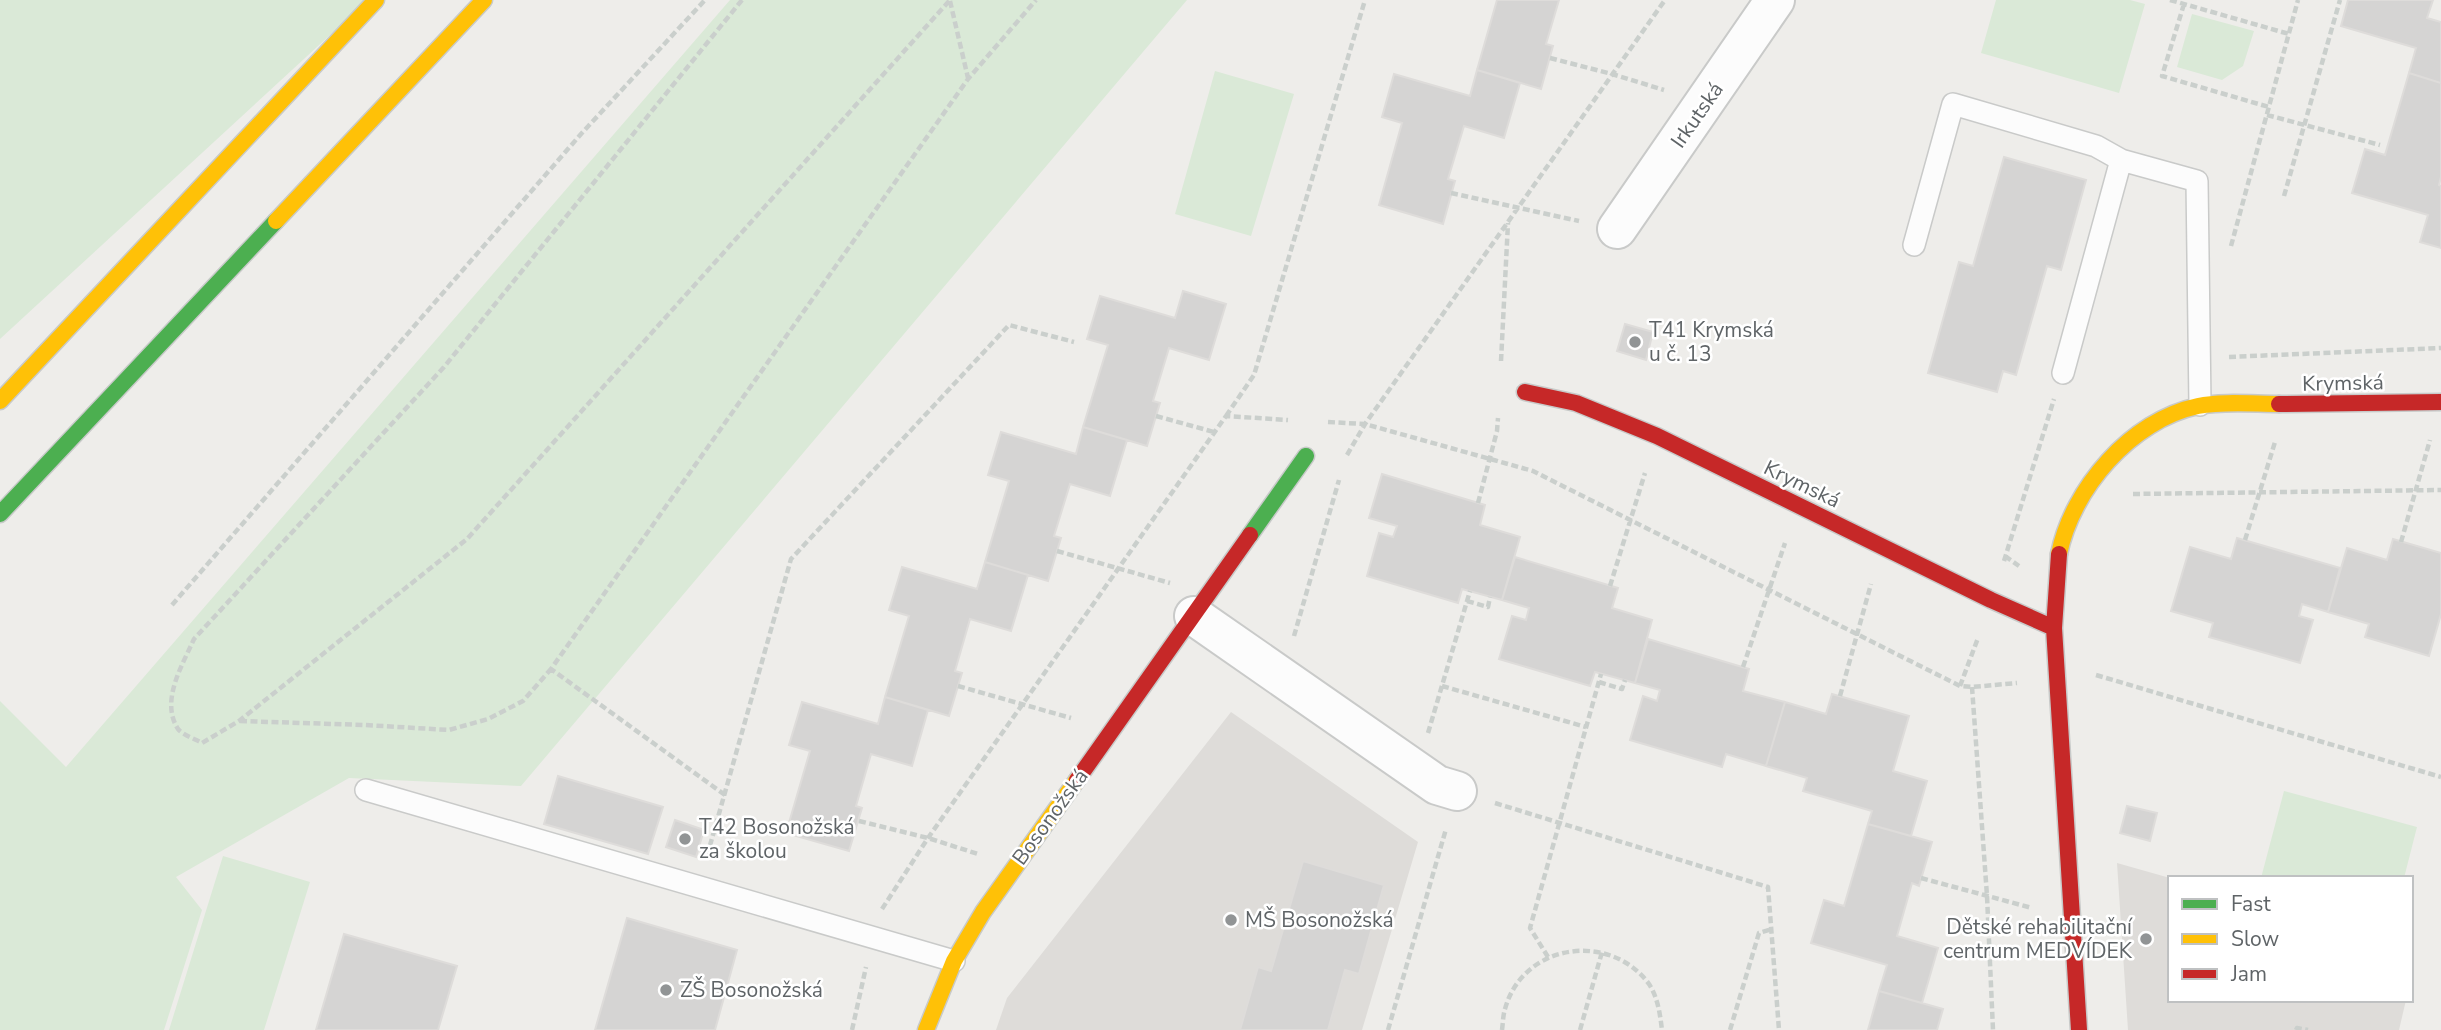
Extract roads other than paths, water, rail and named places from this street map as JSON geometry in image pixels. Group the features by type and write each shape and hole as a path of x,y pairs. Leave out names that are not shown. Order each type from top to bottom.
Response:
{"main road":[{"path":"0,401 376,0"},
{"path":"0,514 484,0"},
{"name":"Krymská","path":"1525,392 1576,403 1657,436 2054,628"},
{"name":"Krymská","path":"2079,1030 2054,628 2055,573 2065,531 2084,495 2113,459 2144,430 2173,413 2200,405 2441,402"},
{"name":"Bosonožská","path":"926,1030 954,961 1015,865 1306,456"}],"street":[{"name":"Irkutská","path":"1617,229 1776,0"},
{"path":"1201,605 1437,785 1457,791"}],"lane":[{"path":"1914,245 1953,104 2096,146 2122,160 2197,181 2200,405"},
{"path":"2063,373 2122,160"},
{"path":"366,790 954,961"}],"place":[{"name":"T41 Krymská u č. 13","path":"1635,342"},
{"name":"T42 Bosonožská za školou","path":"685,839"},
{"name":"MŠ Bosonožská","path":"1231,920"},
{"name":"Dětské rehabilitační centrum MEDVÍDEK","path":"2146,939"},
{"name":"ZŠ Bosonožská","path":"666,990"}]}
